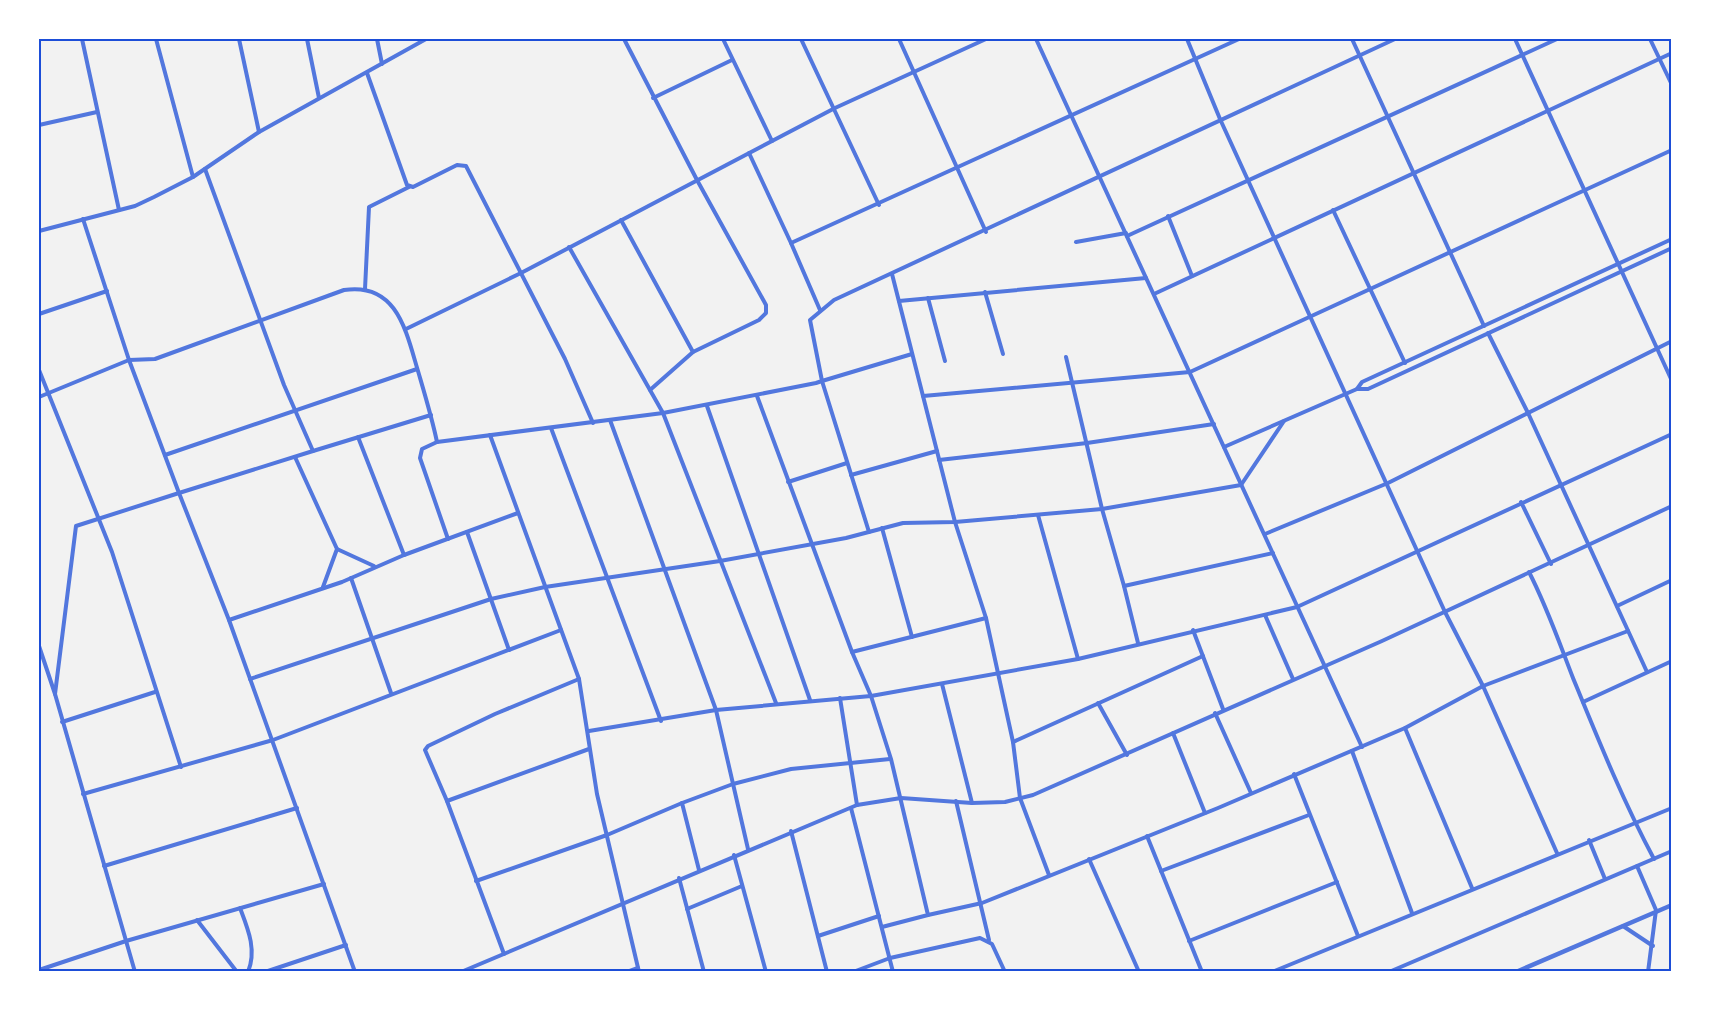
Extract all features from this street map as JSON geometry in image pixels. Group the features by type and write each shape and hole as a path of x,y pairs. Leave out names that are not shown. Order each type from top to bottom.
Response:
{"street":[{"path":"81,39 119,210"},
{"path":"156,39 193,177"},
{"path":"239,39 259,132"},
{"path":"307,39 319,98"},
{"path":"377,39 382,64"},
{"path":"39,231 135,206 193,177 259,132 426,39"},
{"path":"624,39 653,98 766,305 766,313 759,320 693,352 650,390"},
{"path":"723,39 772,141"},
{"path":"801,39 879,205"},
{"path":"899,39 986,232"},
{"path":"406,330 521,273 835,108 986,39"},
{"path":"1036,39 1362,747"},
{"path":"1187,39 1220,119 1249,178 1445,612 1483,686 1557,853"},
{"path":"791,243 879,205 1239,39"},
{"path":"1352,39 1484,326"},
{"path":"869,532 822,381 810,326 810,320 820,310 834,300 986,232 1220,119 1395,39"},
{"path":"1515,39 1672,381"},
{"path":"1076,242 1126,234 1557,39"},
{"path":"1650,39 1672,85"},
{"path":"1154,294 1672,53"},
{"path":"653,98 732,60"},
{"path":"367,73 407,185 410,187"},
{"path":"39,125 97,112"},
{"path":"923,396 1071,380 1190,372 1672,150"},
{"path":"749,153 820,310"},
{"path":"364,290 369,207 457,165 466,166 565,359 593,423"},
{"path":"205,169 270,348 313,452"},
{"path":"1333,210 1405,363"},
{"path":"1168,216 1192,276"},
{"path":"83,219 129,360 229,620 355,972"},
{"path":"621,220 693,352"},
{"path":"1357,389 1362,382 1672,238"},
{"path":"569,247 663,413 776,703"},
{"path":"1224,447 1357,389 1368,389 1672,248"},
{"path":"892,274 955,522 986,618 1013,742 1020,798 1049,875"},
{"path":"899,300 1146,278"},
{"path":"39,397 129,360 155,360 344,291 364,290 385,299 396,310 406,330 437,442"},
{"path":"39,314 107,291"},
{"path":"985,292 1003,354"},
{"path":"928,298 945,361"},
{"path":"1488,333 1528,413 1647,672"},
{"path":"1265,534 1388,483 1672,341"},
{"path":"448,539 419,453 422,448 437,442 707,406 822,381 912,354"},
{"path":"1066,357 1102,508 1138,644"},
{"path":"165,455 417,369"},
{"path":"39,370 112,552 155,692 181,767"},
{"path":"757,396 852,652 871,696 891,759 928,915"},
{"path":"707,406 810,700"},
{"path":"55,694 76,526 431,415"},
{"path":"610,420 716,710 748,849"},
{"path":"250,679 491,599 545,587 720,561 812,544 903,523 955,522 1102,508 1242,485 1284,421"},
{"path":"939,460 1087,443 1214,424"},
{"path":"551,428 661,721"},
{"path":"589,732 716,710 871,696 999,674 1078,659 1297,607 1672,434"},
{"path":"490,435 579,679 589,732 589,749 621,904 638,970 627,972"},
{"path":"358,437 404,555"},
{"path":"851,475 937,451"},
{"path":"295,457 337,549 375,566"},
{"path":"788,482 848,463"},
{"path":"1521,502 1551,564"},
{"path":"461,972 790,831 857,805 901,798 972,803 1020,798 1070,781 1223,709 1325,666 1551,564 1588,544 1672,506"},
{"path":"229,620 351,578 375,566 518,513"},
{"path":"1038,515 1078,659"},
{"path":"882,528 912,637"},
{"path":"467,532 509,650"},
{"path":"323,587 337,549"},
{"path":"1124,586 1273,553"},
{"path":"1529,572 1548,608 1583,702 1635,823 1654,859"},
{"path":"351,578 391,693"},
{"path":"1617,606 1672,580"},
{"path":"1265,615 1293,679"},
{"path":"852,652 986,618"},
{"path":"82,794 273,740 391,693 561,630"},
{"path":"1193,630 1223,709"},
{"path":"882,927 982,903 1362,747 1405,728 1483,686 1628,631"},
{"path":"39,646 135,972"},
{"path":"1013,742 1203,656"},
{"path":"1583,702 1672,661"},
{"path":"504,954 447,801 426,756 428,746 495,714 579,679"},
{"path":"942,684 972,803"},
{"path":"62,722 155,692"},
{"path":"840,698 857,805"},
{"path":"1098,703 1126,755"},
{"path":"1215,713 1251,793"},
{"path":"1405,728 1472,888"},
{"path":"1173,733 1205,813"},
{"path":"447,801 589,749"},
{"path":"1352,751 1412,913"},
{"path":"476,880 607,835 682,802 733,784 791,769 891,759"},
{"path":"1294,774 1358,936"},
{"path":"956,801 990,940 1005,972"},
{"path":"682,802 699,870"},
{"path":"104,866 297,808"},
{"path":"852,808 893,972"},
{"path":"1272,972 1557,853 1672,808"},
{"path":"1161,871 1309,815"},
{"path":"790,831 827,972"},
{"path":"1147,836 1202,972"},
{"path":"1589,840 1605,879"},
{"path":"1389,972 1672,851"},
{"path":"734,855 765,972"},
{"path":"1089,859 1139,972"},
{"path":"1637,866 1656,910 1653,946 1647,972"},
{"path":"680,878 704,972"},
{"path":"1189,941 1337,882"},
{"path":"40,970 126,941 324,884"},
{"path":"687,909 742,886"},
{"path":"1516,972 1672,905"},
{"path":"240,908 252,944 248,972"},
{"path":"818,936 879,916"},
{"path":"197,920 237,972"},
{"path":"1623,926 1653,946"},
{"path":"853,972 890,958 980,938 990,940"},
{"path":"265,972 346,945"}]}
